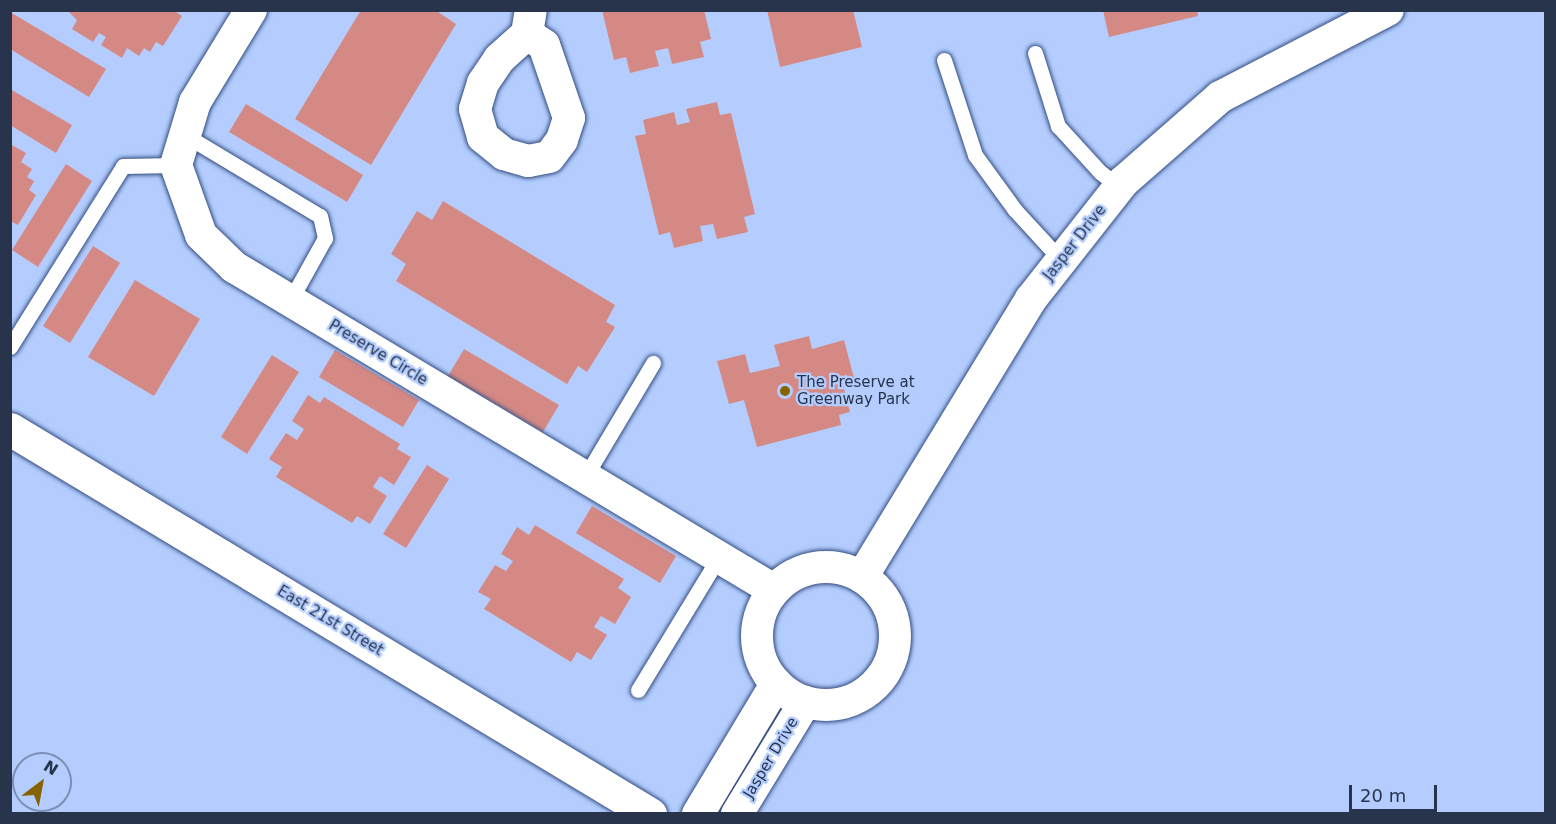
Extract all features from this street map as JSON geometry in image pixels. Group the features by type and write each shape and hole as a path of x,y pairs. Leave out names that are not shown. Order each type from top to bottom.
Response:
{"street":[{"path":"176,165 195,102 252,10"},
{"name":"Jasper Drive","path":"862,577 1031,299 1119,187 1220,97 1388,10"},
{"name":"Preserve Circle","path":"176,165 201,235 234,267 774,590"},
{"name":"East 21st Street","path":"10,429 650,813"},
{"path":"816,568 840,568 862,577 879,591 891,610 896,633 894,655 884,675 869,692 849,702 827,706 805,702 776,684 761,658 757,627 774,590 793,575 816,568"},
{"path":"698,813 776,684"},
{"name":"Jasper Drive","path":"737,813 805,702"}],"lane":[{"path":"1035,53 1058,126 1100,172 1119,187"},
{"path":"944,60 975,155 1015,210 1061,260"},
{"path":"185,135 320,216 325,238 290,301"},
{"path":"10,347 123,166 176,165"},
{"path":"585,477 654,363"},
{"path":"638,690 719,557"}],"building":[{"path":"67,10 173,10 182,16 163,46 156,42 150,52 144,48 139,56 127,48 122,58 101,45 106,37 99,33 93,42 72,29 77,20"},
{"path":"361,10 435,10 456,24 371,165 295,119"},
{"path":"602,10 704,10 711,39 700,42 704,57 672,64 668,48 655,51 659,66 630,73 626,57 614,60"},
{"path":"767,10 853,10 862,47 780,67"},
{"path":"1103,10 1197,10 1198,16 1109,37"},
{"path":"10,12 106,69 89,97 10,49"},
{"path":"10,89 72,125 56,153 10,125"},
{"path":"717,102 720,115 731,113 755,214 744,217 748,232 717,239 713,224 700,226 703,241 674,248 670,232 659,235 635,136 646,134 643,120 674,112 677,125 690,122 686,109"},
{"path":"246,104 363,175 347,202 229,132"},
{"path":"10,144 26,153 21,162 32,169 27,177 34,181 29,190 36,195 18,225 10,221"},
{"path":"66,164 92,181 38,267 12,250"},
{"path":"443,201 615,305 606,322 615,327 587,372 578,366 567,384 396,281 406,264 391,254 417,211 432,220"},
{"path":"93,246 120,263 70,343 43,326"},
{"path":"135,280 200,319 154,396 88,357"},
{"name":"The Preserve at Greenway Park","path":"809,336 812,349 844,340 854,378 842,381 850,412 839,415 841,425 757,447 744,400 729,404 717,361 745,354 750,373 780,366 774,345"},
{"path":"464,349 559,405 543,432 448,376"},
{"path":"335,350 419,400 403,427 319,377"},
{"path":"272,355 299,372 247,454 221,437"},
{"path":"308,395 320,403 324,397 400,444 397,449 411,457 394,485 380,476 373,487 387,496 370,524 357,516 352,523 276,477 282,467 269,459 286,433 297,440 304,429 292,421"},
{"path":"427,465 449,479 406,548 383,534"},
{"path":"592,506 676,556 660,583 576,533"},
{"path":"535,525 624,579 618,588 631,597 615,624 601,616 594,627 607,635 591,660 577,652 571,662 484,609 491,599 478,592 495,565 506,571 513,561 501,554 517,527 529,535"}],"place":[{"name":"The Preserve at Greenway Park","path":"785,391"}]}
